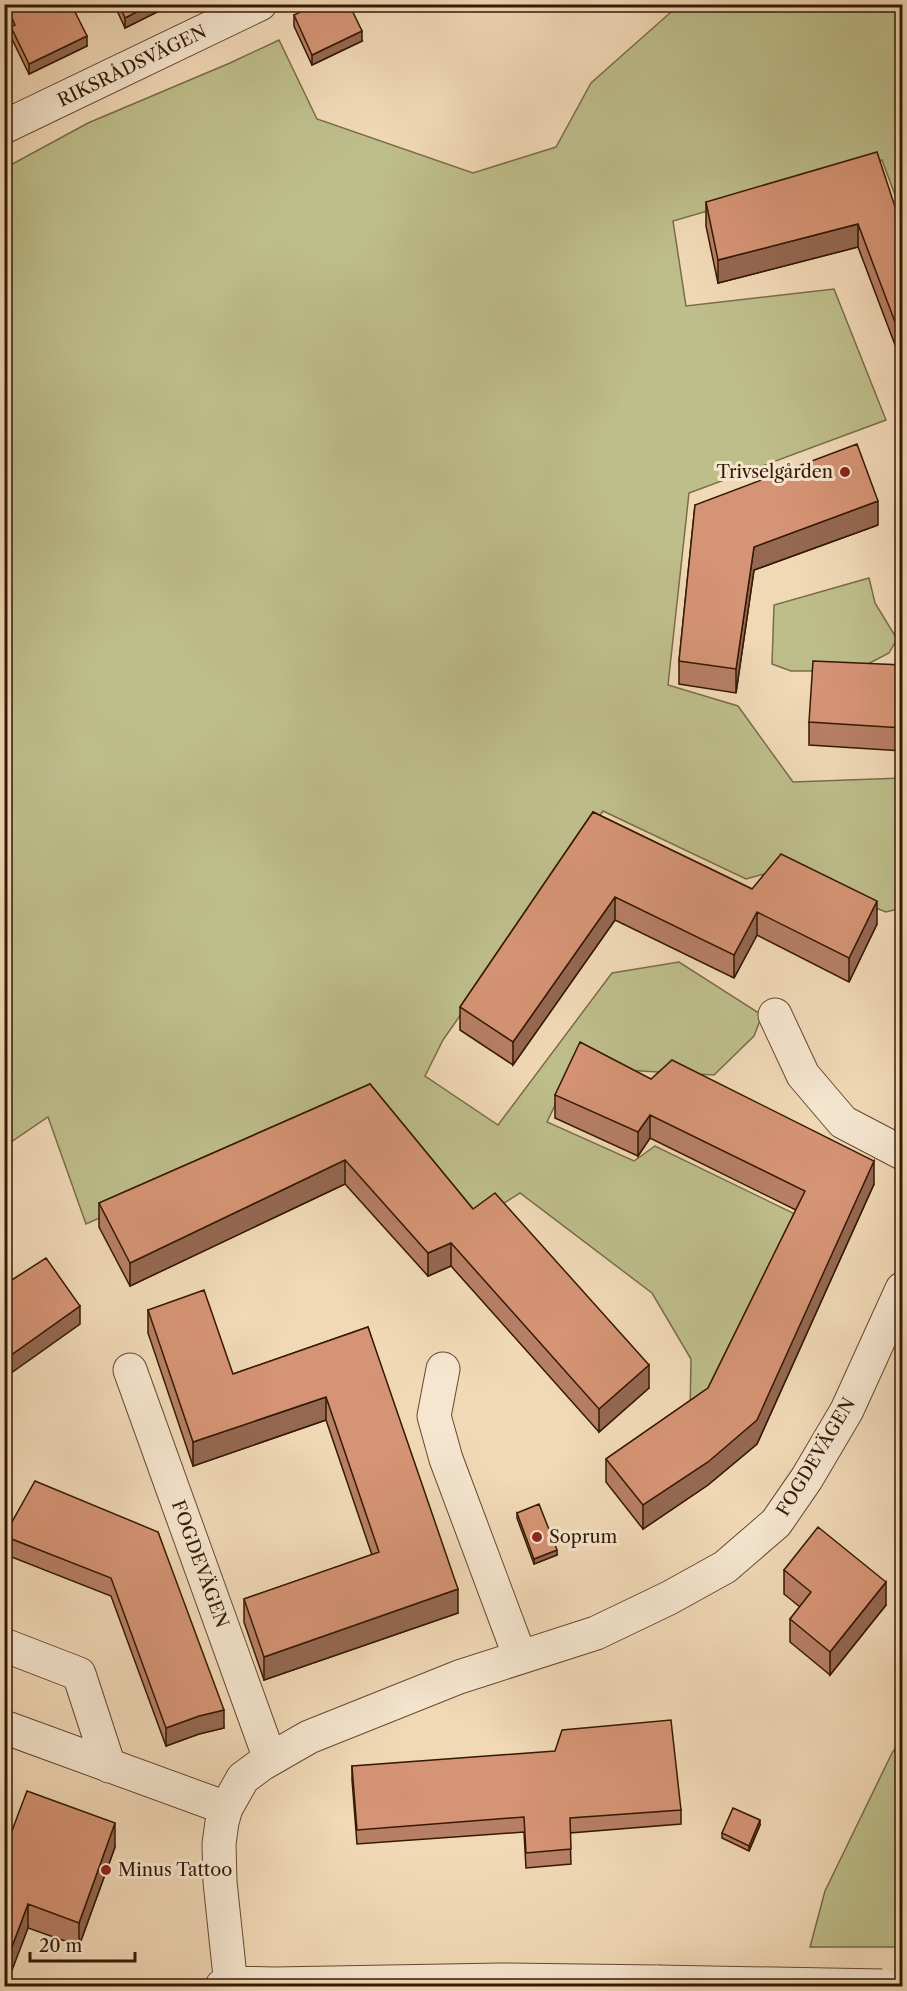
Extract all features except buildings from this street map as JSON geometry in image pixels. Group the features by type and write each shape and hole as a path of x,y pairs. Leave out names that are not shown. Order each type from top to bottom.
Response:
{"street":[{"name":"RIKSRÅDSVÄGEN","path":"4,127 260,4"},
{"path":"775,1015 803,1075 843,1122 903,1153"},
{"name":"FOGDEVÄGEN","path":"228,1985 219,1844 226,1808 243,1778 270,1759 309,1737 459,1677 596,1633 669,1599 725,1568 776,1523 807,1478 847,1410 903,1289"},
{"path":"442,1369 434,1416 446,1460 520,1657"},
{"name":"FOGDEVÄGEN","path":"130,1370 270,1759"},
{"path":"4,1645 79,1674 109,1766"},
{"path":"4,1728 226,1808"},
{"path":"228,1985 501,1980 882,1986"}],"green space":[{"path":"682,5 902,5 902,214 882,160 673,221 686,306 834,289 886,420 689,493 668,685 738,706 793,782 902,778 902,908 886,912 779,870 746,879 603,811 443,1040 425,1076 498,1125 612,973 679,962 762,1015 754,1036 714,1075 604,1069 577,1060 547,1122 634,1161 655,1146 797,1215 706,1409 690,1416 691,1359 652,1293 520,1193 477,1220 370,1099 86,1224 48,1117 5,1146 5,168 88,123 279,40 317,119 473,173 556,147 591,83 671,12"},
{"path":"869,578 875,603 897,639 889,653 864,666 824,671 791,671 772,664 774,605"},
{"path":"902,1738 902,1947 810,1947 825,1891 892,1753"}],"place":[{"name":"Trivselgården","path":"845,472"},
{"name":"Soprum","path":"537,1537"},
{"name":"Minus Tattoo","path":"106,1870"}]}
